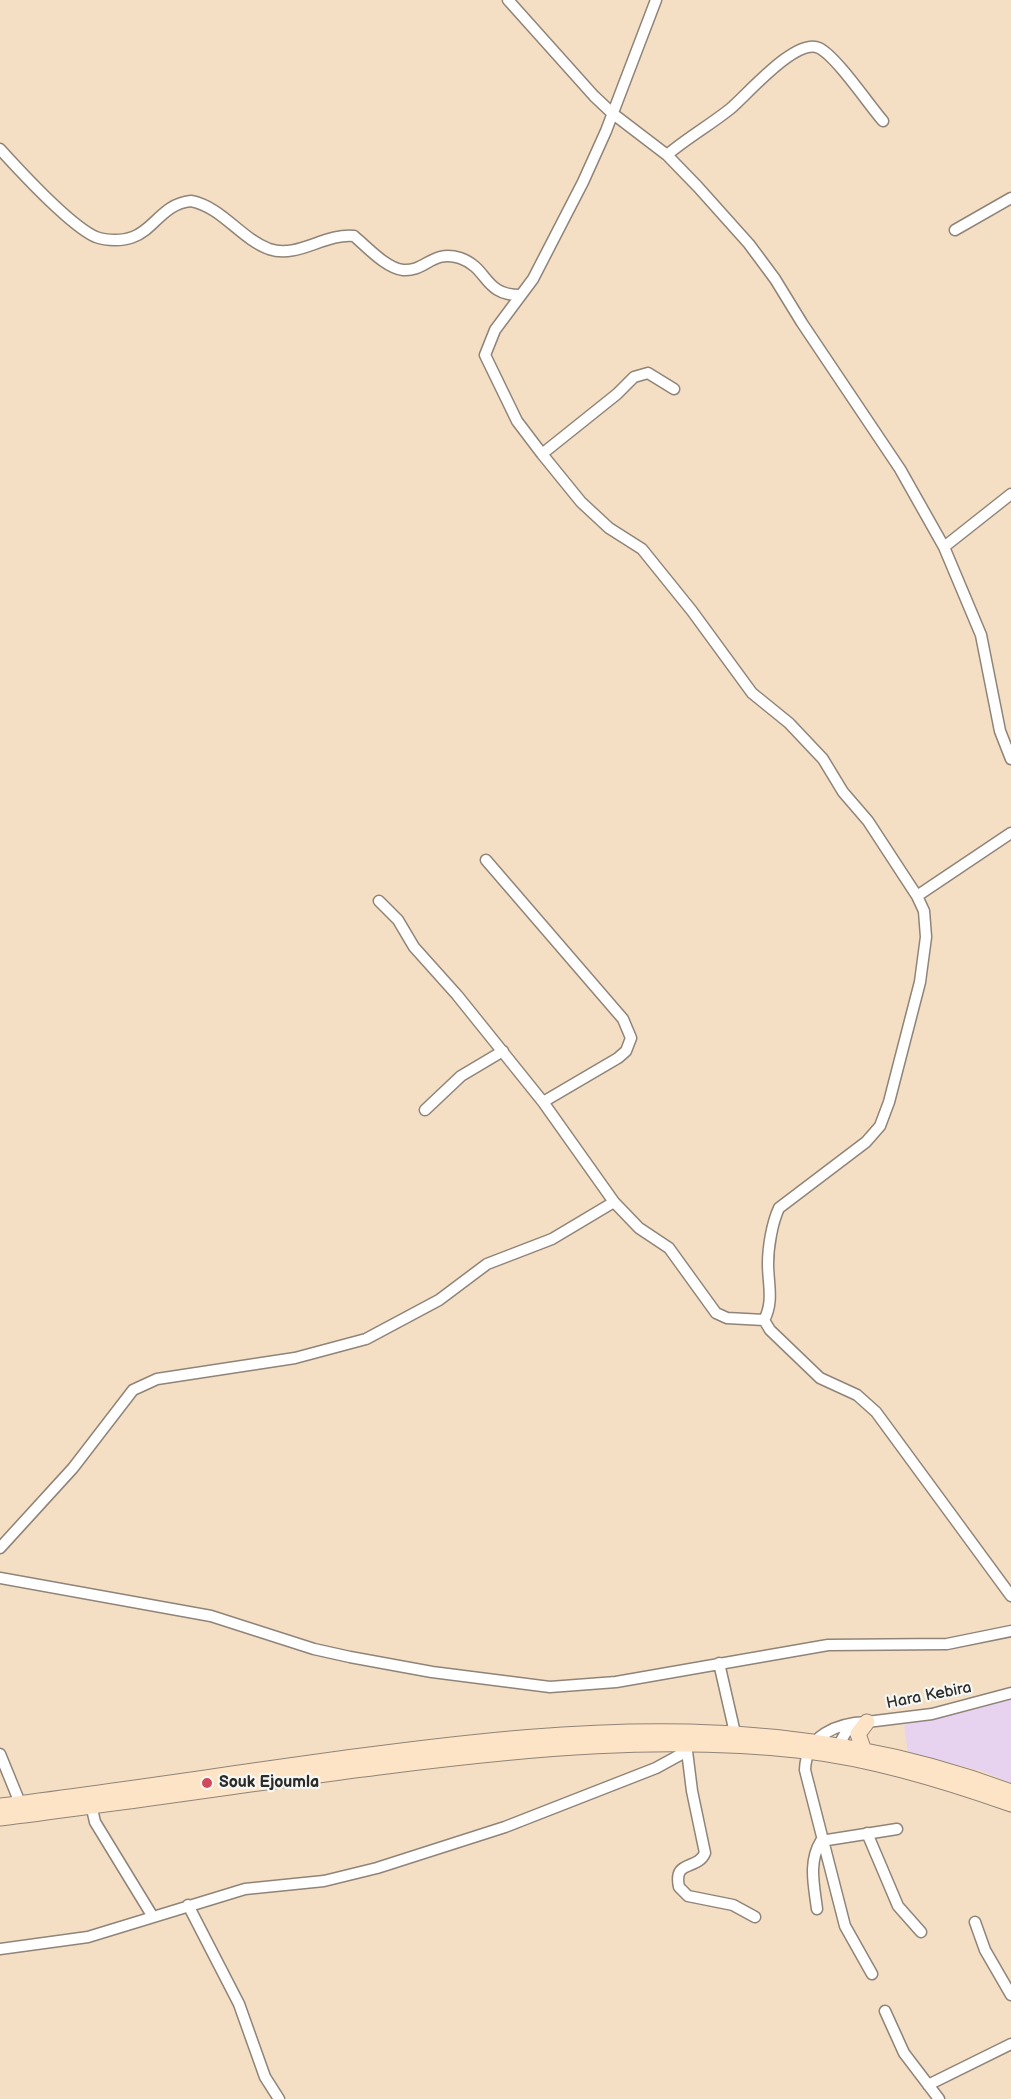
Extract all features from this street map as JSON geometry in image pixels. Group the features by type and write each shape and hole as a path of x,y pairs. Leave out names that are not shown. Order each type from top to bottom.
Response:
{"main road":[{"path":"864,1751 858,1734 867,1722"},
{"path":"0,1818 90,1801 584,1732 686,1741 812,1746"},
{"path":"686,1741 735,1733 836,1750 1011,1792"},
{"path":"836,1750 864,1751 972,1784 1011,1804"},
{"path":"0,1806 20,1803 90,1801"}],"street":[{"path":"508,0 612,113 667,155 765,264 900,469 944,547 981,635 1000,731 1011,759"},
{"path":"656,0 583,182 533,279 495,330 485,356 517,421 581,502 609,528 642,549 692,610 752,693 789,723 823,759 843,792 868,821 917,896 925,920 925,948 913,1015 880,1126 866,1142 779,1208 768,1258 771,1299 764,1320"},
{"path":"667,155 728,110 784,59 809,47 818,48 830,57 882,122"},
{"path":"0,149 26,178 97,237 117,240 135,237 167,209 191,201 212,209 268,248 281,251 294,250 327,237 354,236 394,267 412,269 441,255 457,257 473,266 497,292 520,295"},
{"path":"955,230 1011,198"},
{"path":"542,454 617,394 634,377 648,373 674,389"},
{"path":"944,547 1011,494"},
{"path":"917,896 1011,833"},
{"path":"486,860 623,1019 631,1038 626,1051 618,1058 543,1102"},
{"path":"379,901 398,920 414,947 503,1051 543,1102 614,1202 639,1228 669,1248 716,1313 727,1318 764,1320"},
{"path":"425,1110 461,1076 503,1051"},
{"path":"0,1548 87,1451 133,1390 157,1379 295,1358 366,1339 439,1300 487,1264 552,1239 614,1202"},
{"path":"764,1320 771,1330 820,1378 857,1395 876,1412 1011,1596"},
{"path":"0,1578 211,1616 314,1649 498,1681 550,1687 585,1686 828,1645 946,1644 1011,1631"},
{"path":"719,1663 735,1733"},
{"name":"Hara Kebira","path":"836,1750 853,1727 867,1722 932,1714 1011,1693"},
{"path":"867,1722 836,1725 812,1746 805,1770 821,1841 845,1926 872,1974"},
{"path":"0,1949 88,1937 245,1888 324,1881 472,1839 626,1781 686,1741 692,1791 705,1853 699,1861 681,1869 678,1874 679,1887 688,1896 733,1905 755,1917"},
{"path":"0,1754 20,1803"},
{"path":"90,1801 95,1822 153,1917"},
{"path":"818,1909 812,1864 814,1852 821,1841 897,1829"},
{"path":"867,1833 898,1906 921,1932"},
{"path":"188,1905 239,2004 261,2066 279,2099"},
{"path":"975,1922 985,1950 1011,1995"},
{"path":"885,2011 904,2053 939,2099"},
{"path":"928,2085 1011,2044"}],"shaded area":[{"path":"1011,1698 1011,1783 982,1771 908,1753 904,1725"}],"place":[{"name":"Souk Ejoumla","path":"207,1783"}]}
